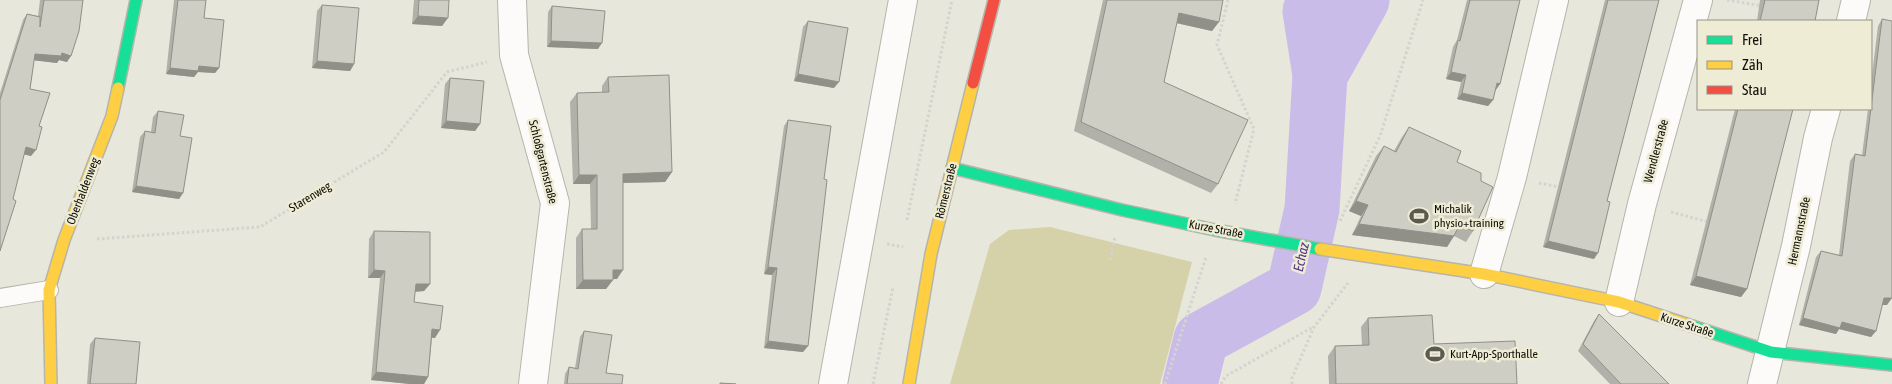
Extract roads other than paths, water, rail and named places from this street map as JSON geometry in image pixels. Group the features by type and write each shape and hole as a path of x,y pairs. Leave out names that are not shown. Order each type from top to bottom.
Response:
{"street":[{"name":"Oberhaldenweg","path":"51,384 49,290 64,240 112,116 136,0"},
{"name":"Schloßgartenstraße","path":"512,0 514,55 556,203 533,384"},
{"path":"833,384 902,0"},
{"name":"Römerstraße","path":"908,384 931,254 994,0"},
{"path":"1484,274 1512,177 1554,0"},
{"name":"Wendlerstraße","path":"1619,302 1642,204 1698,0"},
{"path":"1851,20 1856,0"},
{"name":"Hermannstraße","path":"1762,384 1796,246 1818,138 1826,110"},
{"name":"Kurze Straße","path":"952,168 1122,210 1215,230 1368,257 1484,274 1619,302 1770,352 1892,365"}],"lane":[{"path":"0,298 49,290"}],"waterway":[{"name":"Echaz","path":"1190,384 1201,339 1294,288 1312,209 1320,75 1310,11 1316,0"},
{"name":"Echaz","path":"1320,75 1362,0"}],"place":[{"name":"Michalik physio+training","path":"1419,216"},
{"name":"Kurt-App-Sporthalle","path":"1435,354"}]}
